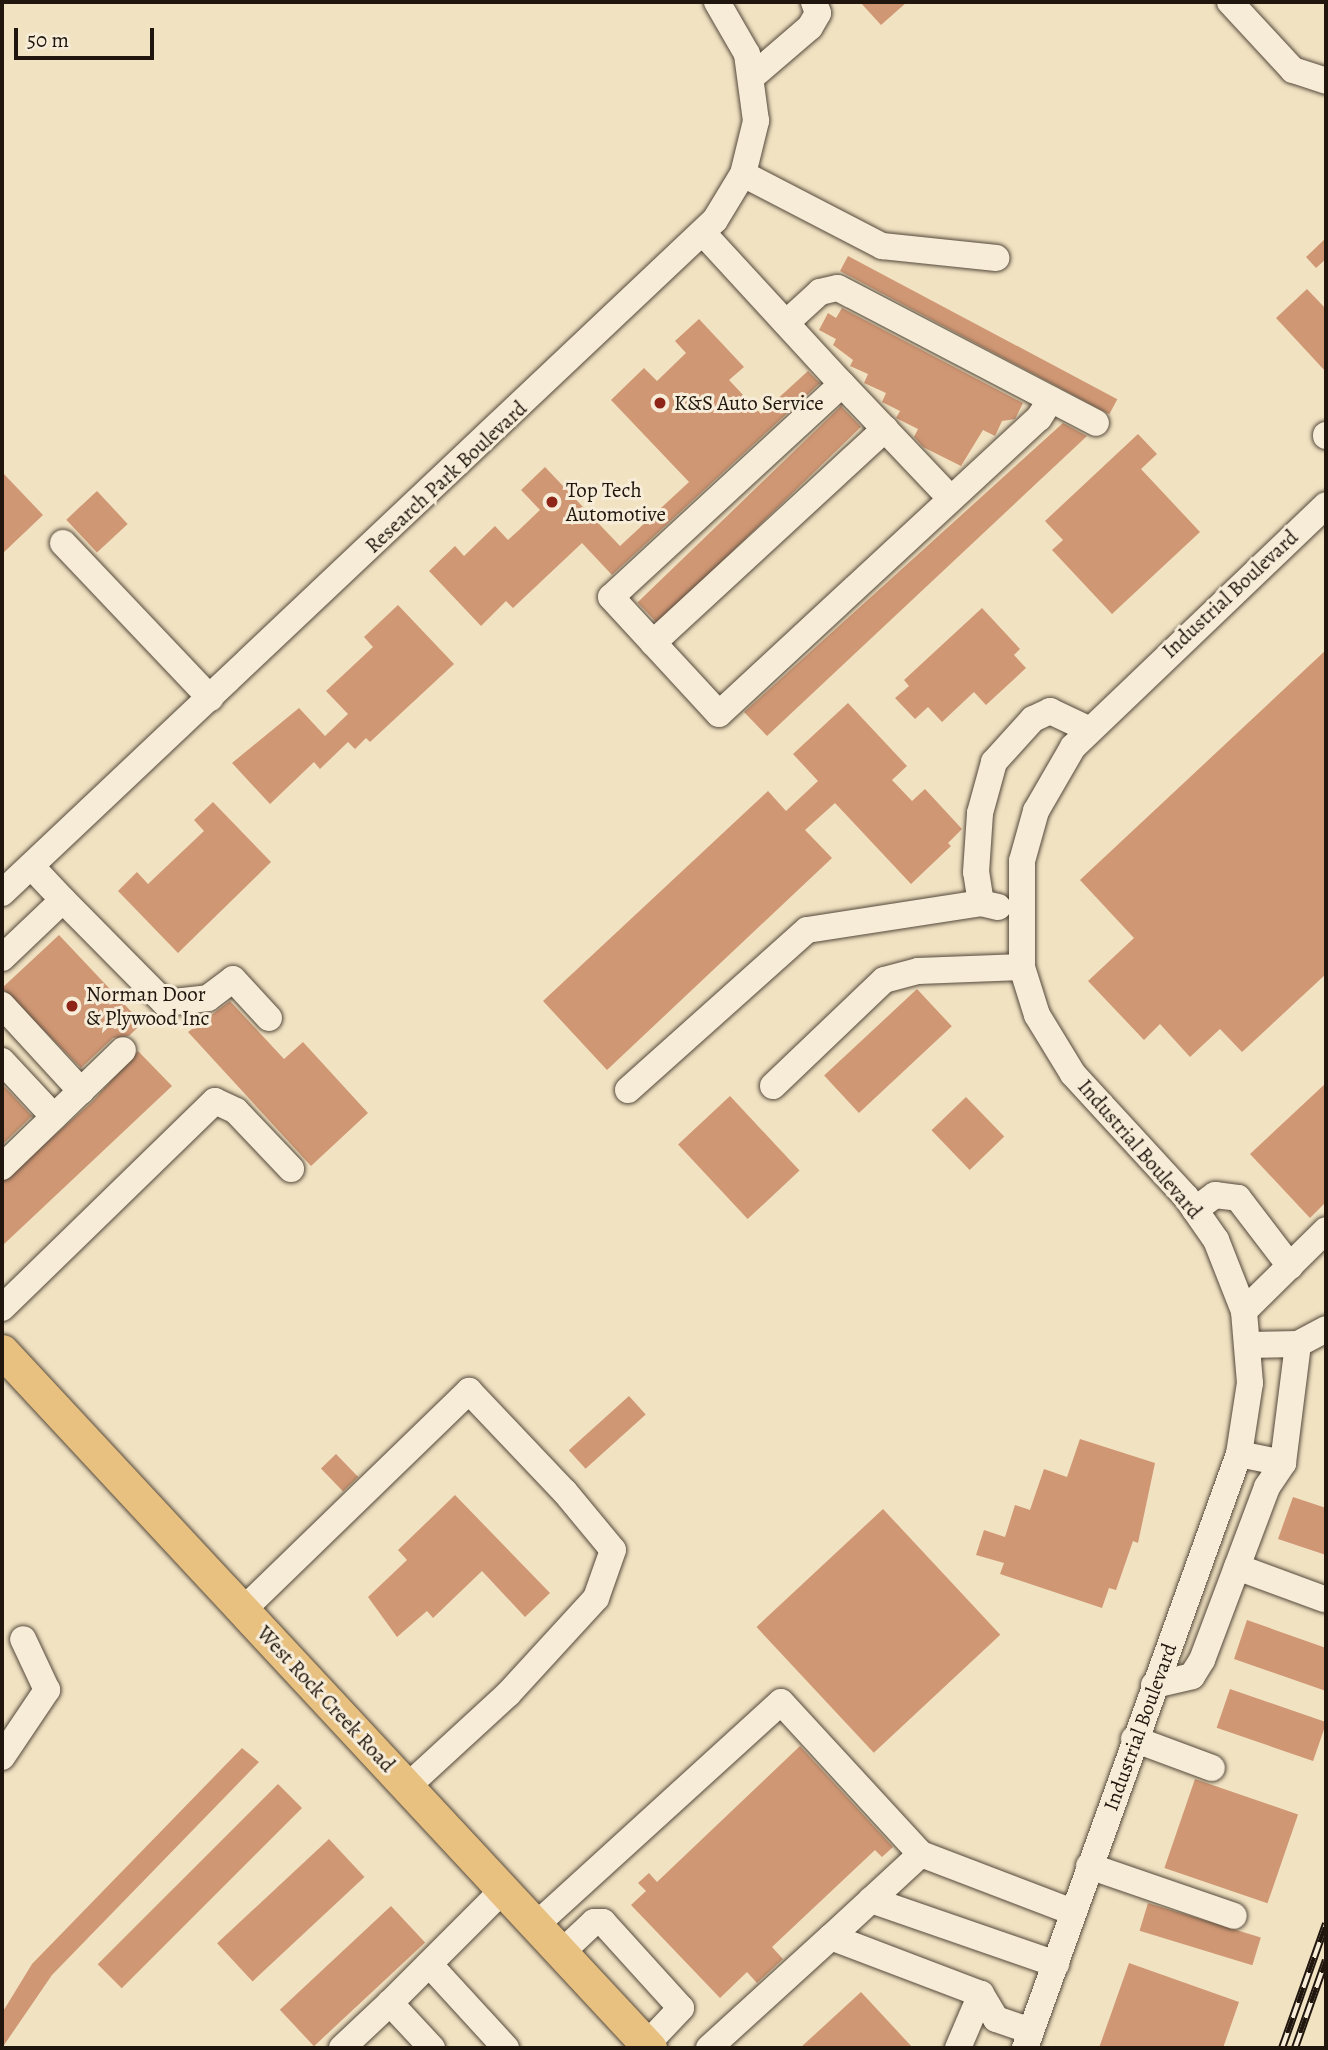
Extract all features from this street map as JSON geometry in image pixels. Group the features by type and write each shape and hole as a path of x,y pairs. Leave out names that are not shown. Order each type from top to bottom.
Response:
{"main road":[{"name":"West Rock Creek Road","path":"2,1351 648,2046"}],"street":[{"name":"Research Park Boulevard","path":"13,874 210,698 703,233 743,174 756,121 753,76 717,2"},
{"path":"753,76 810,27 818,13 814,2"},
{"path":"1230,2 1293,70 1326,81"},
{"path":"743,174 882,246 996,258"},
{"path":"703,233 951,499"},
{"path":"786,323 820,292 838,288 1096,423"},
{"path":"842,384 611,597 719,714 951,499 1051,400"},
{"path":"653,643 885,429"},
{"name":"Industrial Boulevard","path":"1028,2039 1239,1454 1248,1410 1248,1345 1244,1311 1225,1255 1195,1210 1057,1053 1022,967 1018,910 1022,861 1036,811 1060,765 1088,729 1326,505"},
{"path":"64,543 210,698"},
{"path":"981,903 980,813 994,762 1033,719 1051,711 1088,729"},
{"path":"13,874 63,900 165,1003 208,998 233,979 269,1018"},
{"path":"2,958 63,900"},
{"path":"628,1090 807,930 981,903 1018,910"},
{"path":"773,1086 884,980 918,971 1022,967"},
{"path":"2,1005 81,1091"},
{"path":"2,1167 123,1050"},
{"path":"2,1061 54,1117"},
{"path":"2,1308 215,1101 236,1111 290,1169"},
{"path":"1195,1210 1215,1195 1238,1198 1290,1266"},
{"path":"1244,1311 1326,1230"},
{"path":"1248,1345 1298,1344 1326,1329"},
{"path":"1154,1685 1192,1676 1267,1487 1283,1463 1298,1344"},
{"path":"243,1610 469,1391 565,1492 613,1550 596,1598 508,1694 407,1787"},
{"path":"1239,1454 1283,1463"},
{"path":"1196,1574 1233,1576 1324,1599"},
{"path":"2,1757 47,1689 23,1639"},
{"path":"536,1925 780,1702 921,1854 1073,1912"},
{"path":"1135,1739 1212,1768"},
{"path":"721,2044 921,1854"},
{"path":"1089,1866 1234,1916"},
{"path":"342,2048 503,1890"},
{"path":"871,1900 1056,1964"},
{"path":"562,1952 594,1922 612,1931 681,2008 648,2046"},
{"path":"831,1937 981,1994 996,2019 1028,2039"},
{"path":"429,1964 506,2048"},
{"path":"958,2048 981,1994"},
{"path":"390,2003 432,2048"}],"building":[{"path":"860,2 907,2 881,25"},
{"path":"1326,238 1326,259 1316,268 1306,257"},
{"path":"848,256 1117,399 1109,414 840,271"},
{"path":"1307,289 1326,309 1326,372 1276,318"},
{"path":"842,308 1023,403 1015,419 1002,421 995,436 983,430 961,466 923,447 914,437 918,429 896,418 900,411 882,402 886,393 864,383 868,374 850,366 853,360 833,345 836,339 819,330 828,313 836,318"},
{"path":"699,319 744,367 729,380 761,414 808,371 820,383 612,575 582,543 513,608 506,601 481,626 429,571 455,546 464,556 495,526 508,540 540,510 521,490 545,467 620,546 689,482 611,400 644,368 657,381 686,353 675,341"},
{"path":"841,406 861,427 658,623 637,603"},
{"path":"1063,423 1087,436 767,736 744,712"},
{"path":"1138,434 1157,454 1141,469 1200,532 1112,614 1052,550 1063,540 1045,521"},
{"path":"2,472 43,515 2,554"},
{"path":"97,491 128,524 97,553 66,520"},
{"path":"398,605 454,664 370,742 366,738 355,749 348,742 320,769 314,762 270,804 232,763 299,708 325,736 348,714 326,691 373,647 364,637"},
{"path":"982,608 1020,649 1014,655 1026,668 986,705 974,692 942,722 928,707 915,719 895,698 909,686 904,680"},
{"path":"1326,650 1326,974 1242,1052 1220,1029 1190,1057 1160,1024 1144,1040 1088,981 1134,938 1080,880"},
{"path":"848,703 907,766 892,780 912,801 925,789 962,829 948,843 951,846 911,884 835,803 805,830 832,858 607,1070 543,1001 768,791 786,811 818,781 793,754"},
{"path":"213,802 271,862 178,953 118,891 137,872 148,884 204,831 194,820"},
{"name":"Norman Door & Plywood Inc","path":"59,935 142,1023 129,1036 113,1038 81,1068 2,988"},
{"path":"917,989 952,1026 859,1113 824,1076"},
{"path":"230,1001 284,1059 303,1042 368,1113 311,1166 188,1032"},
{"path":"138,1051 172,1086 2,1246 2,1182 92,1102"},
{"path":"1326,1083 1326,1202 1310,1218 1250,1154"},
{"path":"2,1084 32,1116 2,1145"},
{"path":"730,1096 800,1171 748,1219 678,1144"},
{"path":"966,1097 1004,1137 970,1170 931,1130"},
{"path":"629,1396 646,1415 586,1469 569,1450"},
{"path":"1080,1439 1155,1463 1138,1543 1133,1541 1116,1590 1109,1588 1102,1608 1000,1574 1004,1563 976,1555 984,1530 1005,1537 1015,1505 1030,1510 1044,1469 1067,1477"},
{"path":"336,1454 358,1477 343,1492 321,1469"},
{"path":"455,1495 550,1593 525,1617 482,1571 433,1618 427,1611 397,1637 368,1597 407,1560 398,1550"},
{"path":"1293,1497 1326,1508 1326,1555 1278,1539"},
{"path":"883,1509 1000,1635 874,1753 756,1627"},
{"path":"1247,1620 1326,1648 1326,1691 1234,1659"},
{"path":"1230,1689 1326,1722 1313,1761 1217,1728"},
{"path":"800,1746 893,1847 882,1857 875,1850 772,1947 783,1959 757,1983 747,1972 720,1998 631,1905 646,1891 638,1883 649,1873 657,1882"},
{"path":"242,1748 259,1762 52,1975 2,2048 2,2013 32,1964"},
{"path":"1195,1779 1298,1814 1267,1903 1164,1868"},
{"path":"278,1784 302,1808 122,1988 98,1964"},
{"path":"329,1839 364,1877 253,1981 217,1943"},
{"path":"1148,1903 1261,1937 1252,1965 1140,1931"},
{"path":"391,1906 425,1943 314,2046 280,2010"},
{"path":"1129,1963 1239,2002 1223,2048 1099,2048"},
{"path":"861,1992 913,2048 800,2048"}],"railway":[{"path":"1282,2048 1326,1924"},
{"path":"1295,2048 1326,1960"}],"place":[{"name":"K&S Auto Service","path":"660,403"},
{"name":"Top Tech Automotive","path":"552,502"},
{"name":"Norman Door & Plywood Inc","path":"72,1006"}]}
